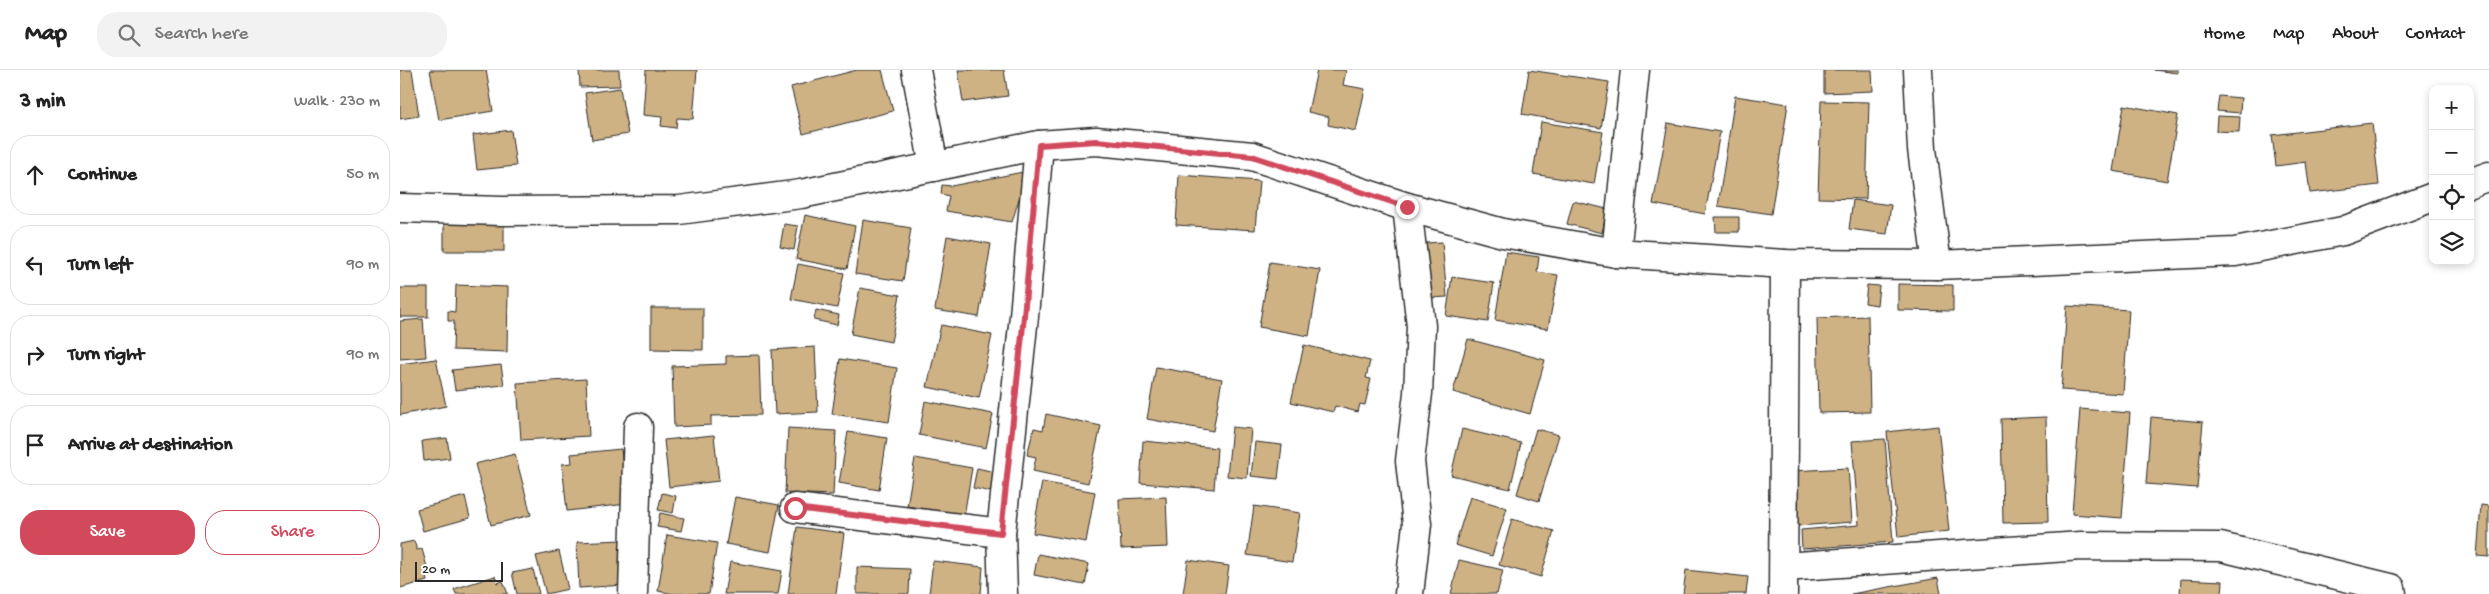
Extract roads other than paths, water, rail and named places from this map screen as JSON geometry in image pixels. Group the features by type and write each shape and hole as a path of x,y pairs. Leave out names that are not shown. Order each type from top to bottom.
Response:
{"street":[{"path":"916,70 934,167"},
{"path":"1616,253 1635,70"},
{"path":"1918,70 1922,149 1937,265"},
{"path":"400,208 502,211 679,210 801,194 1039,145 1096,141 1252,156 1407,207 1503,233 1616,253 1785,264 1937,265 2235,252 2343,231 2429,199"},
{"path":"1003,594 1001,533 1024,316 1039,145"},
{"path":"2474,182 2489,176"},
{"path":"1407,207 1421,326 1418,393 1410,461 1417,524 1409,594"},
{"path":"1785,264 1783,581 2081,546 2221,547 2391,588 2392,594"},
{"path":"633,594 638,428"},
{"path":"795,508 1001,533"}]}
